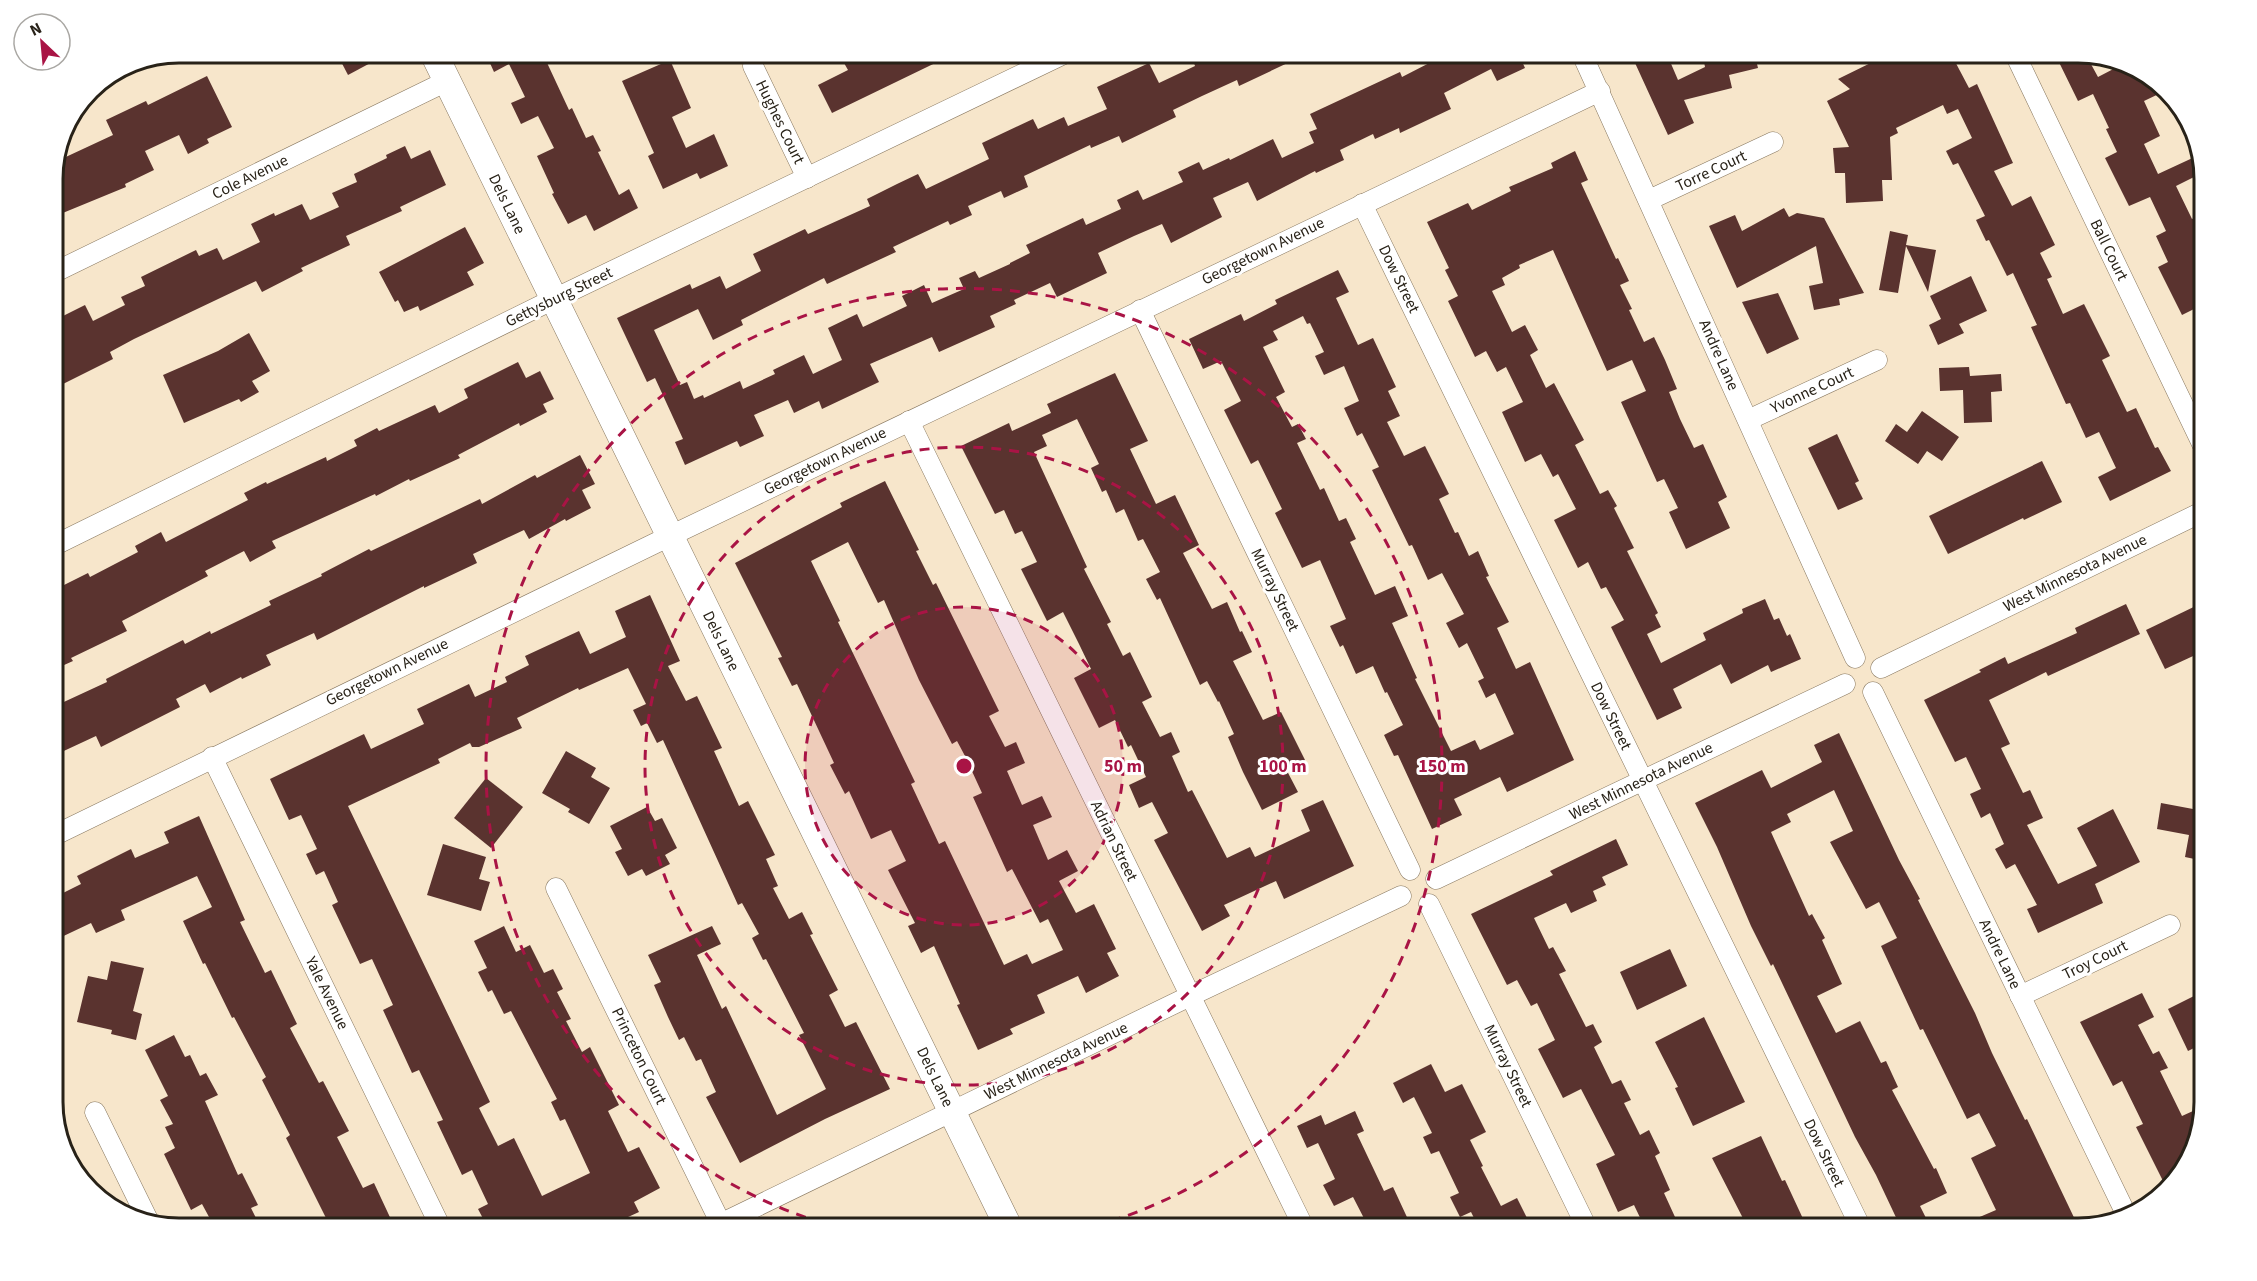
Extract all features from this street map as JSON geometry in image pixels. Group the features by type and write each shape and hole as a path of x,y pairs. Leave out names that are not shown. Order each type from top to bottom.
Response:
{"street":[{"name":"Dels Lane","path":"438,63 1004,1218"},
{"name":"Gettysburg Street","path":"63,541 554,299 1045,63"},
{"name":"Andre Lane","path":"1586,63 1855,658"},
{"name":"Ball Court","path":"2019,63 2194,427"},
{"name":"Hughes Court","path":"753,66 807,178"},
{"name":"Cole Avenue","path":"63,268 447,81"},
{"name":"Georgetown Avenue","path":"63,831 669,536 1600,90"},
{"name":"Torre Court","path":"1649,200 1773,142"},
{"name":"Dow Street","path":"1362,204 1856,1218"},
{"name":"Murray Street","path":"1140,310 1410,870"},
{"name":"Yvonne Court","path":"1748,420 1877,360"},
{"name":"Adrian Street","path":"909,421 1299,1218"},
{"name":"West Minnesota Avenue","path":"1881,668 2194,516"},
{"path":"1861,656 1873,658 1881,668 1880,684 1873,692 1860,695 1845,684 1844,672 1850,661 1855,658 1861,656"},
{"name":"West Minnesota Avenue","path":"1436,879 1845,684"},
{"name":"Andre Lane","path":"1873,692 2124,1209"},
{"name":"Yale Avenue","path":"212,758 436,1218"},
{"path":"1416,868 1428,870 1436,879 1438,890 1429,904 1410,905 1401,896 1399,884 1401,878 1410,870 1416,868"},
{"name":"Princeton Court","path":"556,888 715,1218"},
{"name":"West Minnesota Avenue","path":"737,1218 1190,996 1401,896"},
{"name":"Murray Street","path":"1429,904 1582,1218"},
{"name":"Troy Court","path":"2020,996 2170,925"},
{"path":"95,1112 144,1212"}],"building":[{"path":"342,63 370,63 348,75"},
{"path":"490,63 547,63 569,110 572,108 586,138 593,135 601,151 598,152 619,195 629,189 638,208 594,231 586,215 568,224 552,194 554,193 537,156 554,148 538,116 521,124 511,103 525,97 509,64 494,72"},
{"path":"663,63 671,63 691,108 672,117 686,148 714,134 728,166 700,179 697,173 663,189 648,156 654,153 622,81"},
{"path":"844,63 935,63 832,113 818,85 848,70"},
{"path":"1149,63 1159,83 1195,66 1194,63 1288,63 1239,86 1237,80 1173,110 1176,117 1122,143 1119,136 1091,148 1090,145 1024,176 1028,187 1004,198 1001,191 968,206 972,215 950,225 948,221 893,247 896,252 827,284 824,278 741,320 743,325 713,340 698,309 654,330 680,385 687,382 694,399 703,395 704,398 740,381 743,389 775,374 773,370 804,355 813,374 842,360 828,328 857,314 863,327 907,306 902,296 924,285 932,303 964,289 959,278 975,271 979,278 1010,264 1030,253 1026,245 1083,218 1086,225 1121,209 1117,200 1138,190 1143,200 1183,182 1178,172 1199,162 1203,170 1273,139 1282,158 1314,143 1309,132 1317,129 1310,114 1400,72 1402,77 1429,63 1523,63 1525,68 1497,81 1491,69 1444,93 1451,109 1400,133 1399,128 1375,139 1373,134 1340,150 1344,160 1316,173 1315,171 1257,201 1248,182 1213,198 1222,217 1171,243 1162,224 1134,236 1098,253 1107,273 1057,297 1050,283 1014,300 1016,304 990,316 995,327 939,352 932,337 870,364 879,382 822,409 819,401 794,413 788,400 754,415 764,436 740,447 737,441 685,465 675,442 683,439 655,378 647,382 617,318 690,284 692,289 720,276 726,289 761,271 753,254 805,229 808,234 870,206 867,199 918,174 926,189 989,159 982,143 1033,119 1038,129 1064,117 1068,126 1107,109 1097,87"},
{"path":"1635,63 1671,63 1678,80 1705,67 1704,63 1757,63 1758,68 1729,75 1732,88 1684,100 1694,123 1668,135"},
{"path":"1871,63 1956,63 1969,88 1977,84 2013,163 1994,171 2012,206 2031,196 2055,245 2040,253 2052,277 2047,279 2063,314 2084,304 2110,356 2102,360 2127,412 2136,408 2155,448 2158,447 2171,471 2110,501 2098,477 2116,468 2099,432 2086,438 2070,403 2066,404 2031,327 2037,325 2013,273 2007,276 1989,240 1986,241 1976,220 1985,216 1958,163 1953,165 1946,151 1972,138 1958,109 1947,114 1943,105 1896,128 1898,133 1890,137 1892,180 1882,180 1883,201 1846,203 1845,173 1835,173 1833,148 1849,147 1827,101 1850,89 1838,79"},
{"path":"2059,63 2091,64 2098,77 2114,69 2136,78 2157,95 2144,101 2160,136 2144,144 2158,174 2192,158 2194,177 2176,186 2192,219 2194,218 2194,309 2182,315 2158,267 2168,262 2156,236 2166,231 2150,197 2129,206 2105,158 2117,152 2093,94 2078,101"},
{"path":"207,76 232,127 207,139 209,143 188,154 179,135 145,151 154,170 125,184 126,187 63,213 65,157 113,135 106,120 146,101 148,105"},
{"path":"405,146 411,159 430,150 446,185 400,207 402,211 346,236 350,245 301,268 303,271 262,292 256,281 134,339 110,352 113,359 63,384 63,316 85,305 93,321 125,305 121,297 145,286 141,277 196,250 199,256 217,248 223,260 260,242 251,224 274,213 275,216 302,204 310,220 339,207 332,193 357,182 354,174 387,158 386,155"},
{"path":"1575,151 1588,180 1581,183 1616,259 1618,258 1629,281 1620,285 1632,309 1629,310 1644,342 1654,337 1665,360 1677,389 1669,392 1680,419 1694,448 1703,444 1727,497 1718,502 1730,528 1686,549 1669,512 1678,508 1664,479 1657,482 1621,402 1646,391 1632,360 1607,371 1553,250 1519,265 1520,268 1502,278 1505,285 1492,291 1512,332 1525,325 1538,350 1530,355 1546,388 1554,383 1584,440 1575,445 1600,494 1608,490 1617,506 1614,508 1634,548 1627,551 1658,613 1655,615 1661,627 1647,634 1661,663 1706,640 1703,633 1743,613 1742,609 1765,599 1774,620 1779,618 1787,636 1790,634 1801,659 1771,672 1768,665 1731,684 1721,664 1673,689 1682,708 1657,720 1611,627 1624,620 1606,587 1601,589 1588,562 1578,568 1554,520 1576,509 1558,474 1553,477 1541,454 1525,462 1502,412 1523,402 1506,367 1497,372 1486,351 1475,357 1448,301 1458,296 1445,270 1449,268 1427,222 1468,203 1472,210 1511,191 1509,187 1553,168 1551,163"},
{"path":"1784,208 1789,217 1797,213 1824,218 1864,293 1839,299 1840,305 1814,310 1809,286 1823,283 1816,246 1737,288 1709,226 1735,215 1742,231"},
{"path":"465,227 484,263 467,272 474,285 420,311 418,306 404,312 398,300 395,302 379,272"},
{"path":"1890,231 1908,235 1906,245 1936,250 1928,292 1906,246 1898,293 1879,290"},
{"path":"1338,270 1349,292 1336,298 1358,345 1373,338 1396,387 1388,391 1400,416 1387,422 1404,456 1425,446 1449,494 1439,499 1455,533 1458,532 1469,556 1478,551 1489,576 1486,577 1509,622 1497,628 1516,669 1530,662 1574,760 1507,792 1500,777 1454,799 1462,815 1432,829 1398,755 1394,756 1384,735 1403,725 1387,692 1385,693 1373,666 1356,674 1343,645 1340,647 1330,626 1346,619 1320,560 1302,568 1275,513 1282,509 1258,460 1251,464 1224,410 1241,401 1221,361 1203,369 1189,339 1241,314 1244,321 1277,304 1275,300","holes":["1303,316 1307,324 1310,323 1324,352 1315,356 1324,375 1344,366 1359,401 1344,408 1357,436 1362,433 1379,467 1372,470 1428,580 1442,573 1464,614 1446,623 1459,648 1467,643 1484,678 1478,681 1486,698 1495,693 1514,734 1480,750 1475,740 1451,751 1415,679 1417,678 1392,623 1408,616 1395,586 1375,595 1350,542 1356,539 1346,518 1339,521 1324,488 1320,490 1297,443 1306,439 1298,424 1292,427 1276,397 1285,392 1263,347 1278,340 1273,331"]},
{"path":"1971,276 1987,311 1959,324 1964,333 1938,345 1929,325 1941,319 1930,296"},
{"path":"1778,293 1799,339 1767,354 1742,302"},
{"path":"249,333 270,371 252,381 259,392 241,402 239,399 184,423 163,375 218,351"},
{"path":"518,362 526,378 540,371 554,399 543,404 547,412 520,426 519,423 458,455 460,458 272,541 276,548 250,562 244,551 205,571 208,576 122,621 127,631 71,658 73,661 63,666 63,586 88,573 90,577 138,552 135,546 161,532 166,542 248,500 244,493 326,457 327,461 357,446 354,440 377,428 379,431 435,405 439,413 468,398 464,389"},
{"path":"1969,367 1970,376 2001,374 2002,391 1991,392 1992,422 1964,423 1963,390 1940,391 1939,368"},
{"path":"1115,373 1148,441 1130,449 1156,504 1175,495 1199,545 1183,553 1212,609 1227,602 1252,652 1233,661 1263,720 1281,712 1305,760 1286,769 1298,792 1262,810 1228,737 1234,734 1219,701 1207,681 1200,685 1160,598 1157,600 1146,579 1160,572 1143,539 1138,541 1124,509 1116,513 1106,490 1102,492 1091,468 1099,464 1077,419 1042,435 1047,446 1034,452 1087,567 1084,569 1111,622 1107,624 1123,656 1130,652 1152,697 1142,702 1160,737 1171,732 1180,752 1172,756 1188,792 1192,790 1227,858 1250,847 1255,857 1310,831 1301,810 1323,800 1354,866 1284,899 1276,881 1224,905 1230,916 1202,931 1154,840 1168,833 1152,802 1139,808 1129,785 1146,777 1131,745 1128,747 1115,720 1099,728 1074,678 1091,669 1079,644 1063,612 1047,621 1021,569 1037,562 1022,531 1015,534 1004,510 995,514 961,446 1009,423 1012,431 1051,413 1047,404"},
{"path":"1922,411 1959,437 1942,461 1927,451 1918,464 1885,441 1896,424 1907,432"},
{"path":"1837,434 1859,481 1855,483 1863,499 1838,510 1808,448"},
{"path":"580,455 595,484 582,490 591,508 529,539 524,530 473,554 477,563 424,588 424,586 317,640 314,633 266,655 271,665 242,679 241,677 210,693 205,684 176,699 180,707 101,747 96,736 63,751 63,702 107,682 106,679 183,640 185,644 210,631 211,634 271,605 269,601 322,576 321,574 369,549 371,551 480,499 482,504 535,475 537,478"},
{"path":"2042,461 2062,502 1948,554 1929,516"},
{"path":"885,481 919,550 916,551 933,585 936,583 999,711 989,716 1005,747 1016,742 1025,763 1007,771 1022,805 1042,796 1052,817 1033,825 1048,860 1067,850 1078,871 1059,881 1076,913 1094,904 1116,949 1107,953 1119,976 1086,993 1078,976 1037,995 1045,1013 1010,1029 1013,1034 978,1050 957,1005 960,1004 934,946 921,953 908,926 915,923 888,870 906,861 891,830 871,839 849,791 845,794 830,765 834,763 797,684 792,686 778,658 782,657 735,563 842,507 840,503","holes":["848,542 878,603 884,600 919,680 952,744 957,741 965,756 982,793 973,797 1007,872 1012,869 1040,923 1048,919 1063,950 1032,964 1027,954 1004,965 945,841 939,844 911,784 915,782 811,561"]},
{"path":"650,595 680,661 668,666 686,701 697,696 722,748 714,751 739,806 748,801 775,855 766,859 778,886 773,888 789,919 802,912 813,934 810,935 838,990 829,995 845,1027 856,1022 890,1089 825,1119 740,1163 706,1097 716,1092 701,1059 696,1061 684,1037 679,1040 668,1017 654,985 661,982 648,955 712,926 721,944 697,955 722,1009 726,1006 777,1115 826,1089 799,1035 804,1033 766,959 763,960 752,938 759,934 742,903 738,905 663,740 657,743 647,723 641,726 633,710 646,704 628,668 579,690 578,688 517,718 522,728 479,747 472,747 470,743 438,759 440,763 348,806 490,1102 479,1108 498,1146 514,1138 542,1196 590,1173 565,1119 560,1121 551,1102 557,1099 511,1011 504,1014 492,990 488,992 478,972 487,968 474,941 504,926 516,952 530,945 544,973 553,969 563,989 557,992 571,1019 566,1021 582,1052 590,1047 619,1105 608,1111 628,1152 639,1147 660,1188 634,1202 639,1212 626,1218 483,1218 478,1209 488,1204 472,1170 462,1175 437,1122 443,1120 419,1070 412,1073 383,1010 393,1005 372,959 360,964 332,905 338,902 324,871 316,875 306,854 317,849 301,815 289,820 270,779 364,734 371,749 424,724 417,709 469,684 475,697 507,682 505,677 529,665 525,656 579,631 590,654 626,637 615,611"},
{"path":"2126,604 2140,634 2048,676 2046,672 1989,700 2010,744 2001,748 2023,793 2030,790 2043,818 2027,825 2058,884 2097,866 2077,828 2113,809 2140,862 2095,884 2103,903 2038,933 2027,909 2037,905 2015,864 2006,869 1995,849 2004,844 1990,813 1981,818 1970,794 1981,789 1966,757 1955,762 1924,700 1981,672 1979,670 2005,657 2008,664 2077,633 2075,628"},
{"path":"2194,607 2194,656 2165,669 2146,630"},
{"path":"1839,733 1920,899 1918,900 1975,1013 1992,1053 2025,1120 2027,1119 2074,1218 1977,1218 1996,1210 1971,1158 1996,1146 1979,1113 1967,1119 1923,1029 1920,1030 1881,946 1897,938 1879,902 1866,909 1830,842 1853,831 1834,790 1787,814 1791,822 1771,832 1809,916 1812,914 1825,938 1822,940 1842,984 1817,996 1836,1033 1860,1021 1881,1063 1886,1061 1898,1087 1892,1090 1934,1169 1936,1168 1947,1193 1920,1206 1926,1218 1896,1218 1773,964 1771,966 1751,926 1695,803 1762,770 1771,788 1822,762 1814,745"},
{"path":"566,751 596,768 591,777 610,788 589,824 568,812 570,809 542,793"},
{"path":"486,778 523,807 491,848 454,818"},
{"path":"2161,803 2193,809 2194,805 2194,859 2185,857 2189,835 2157,829"},
{"path":"647,807 655,821 662,818 677,848 665,855 670,864 646,876 642,869 628,876 615,852 622,849 610,826"},
{"path":"199,816 245,920 240,922 265,973 271,970 297,1024 290,1028 319,1083 323,1081 349,1131 337,1137 363,1188 374,1183 390,1218 326,1218 286,1138 290,1135 262,1080 266,1077 234,1017 232,1018 205,963 203,964 183,921 212,907 197,876 121,910 125,920 96,933 91,923 63,936 63,893 81,884 77,876 131,849 135,858 169,843 164,832"},
{"path":"1616,839 1628,865 1602,877 1606,885 1593,891 1597,901 1571,913 1566,903 1534,918 1549,949 1553,947 1566,971 1559,974 1586,1027 1593,1024 1602,1042 1594,1047 1612,1084 1621,1080 1631,1100 1624,1103 1640,1135 1649,1130 1660,1153 1655,1156 1670,1190 1664,1193 1675,1217 1673,1218 1640,1218 1634,1205 1618,1212 1596,1164 1615,1155 1581,1089 1563,1098 1538,1049 1555,1040 1537,1003 1531,1006 1517,980 1507,985 1471,914 1553,875 1550,871"},
{"path":"443,844 486,857 479,879 490,882 481,911 427,895"},
{"path":"1670,949 1687,986 1637,1010 1620,972"},
{"path":"111,961 144,968 133,1011 142,1014 136,1040 111,1034 112,1030 77,1022 88,976 107,980"},
{"path":"2142,993 2154,1017 2138,1025 2153,1054 2159,1051 2168,1068 2160,1071 2182,1116 2193,1111 2185,1147 2179,1160 2163,1181 2136,1127 2143,1124 2122,1081 2113,1086 2080,1022"},
{"path":"2194,996 2194,1048 2188,1051 2168,1009"},
{"path":"1704,1017 1745,1102 1693,1126 1675,1088 1678,1087 1655,1042"},
{"path":"174,1035 185,1057 190,1055 200,1076 206,1073 218,1095 205,1101 238,1175 242,1173 258,1205 251,1208 256,1218 210,1218 202,1204 191,1210 164,1154 175,1148 165,1127 173,1124 160,1100 168,1096 145,1050"},
{"path":"1431,1064 1445,1092 1462,1084 1486,1132 1470,1140 1483,1166 1481,1167 1501,1206 1517,1198 1527,1218 1474,1218 1471,1212 1460,1217 1450,1197 1459,1193 1439,1151 1431,1154 1423,1137 1432,1133 1414,1097 1403,1103 1393,1083"},
{"path":"1355,1111 1364,1131 1357,1134 1384,1191 1393,1187 1407,1218 1364,1218 1353,1197 1334,1206 1323,1185 1335,1179 1318,1143 1307,1148 1297,1126 1321,1115 1325,1125"},
{"path":"1761,1136 1803,1218 1743,1218 1712,1158"}]}
